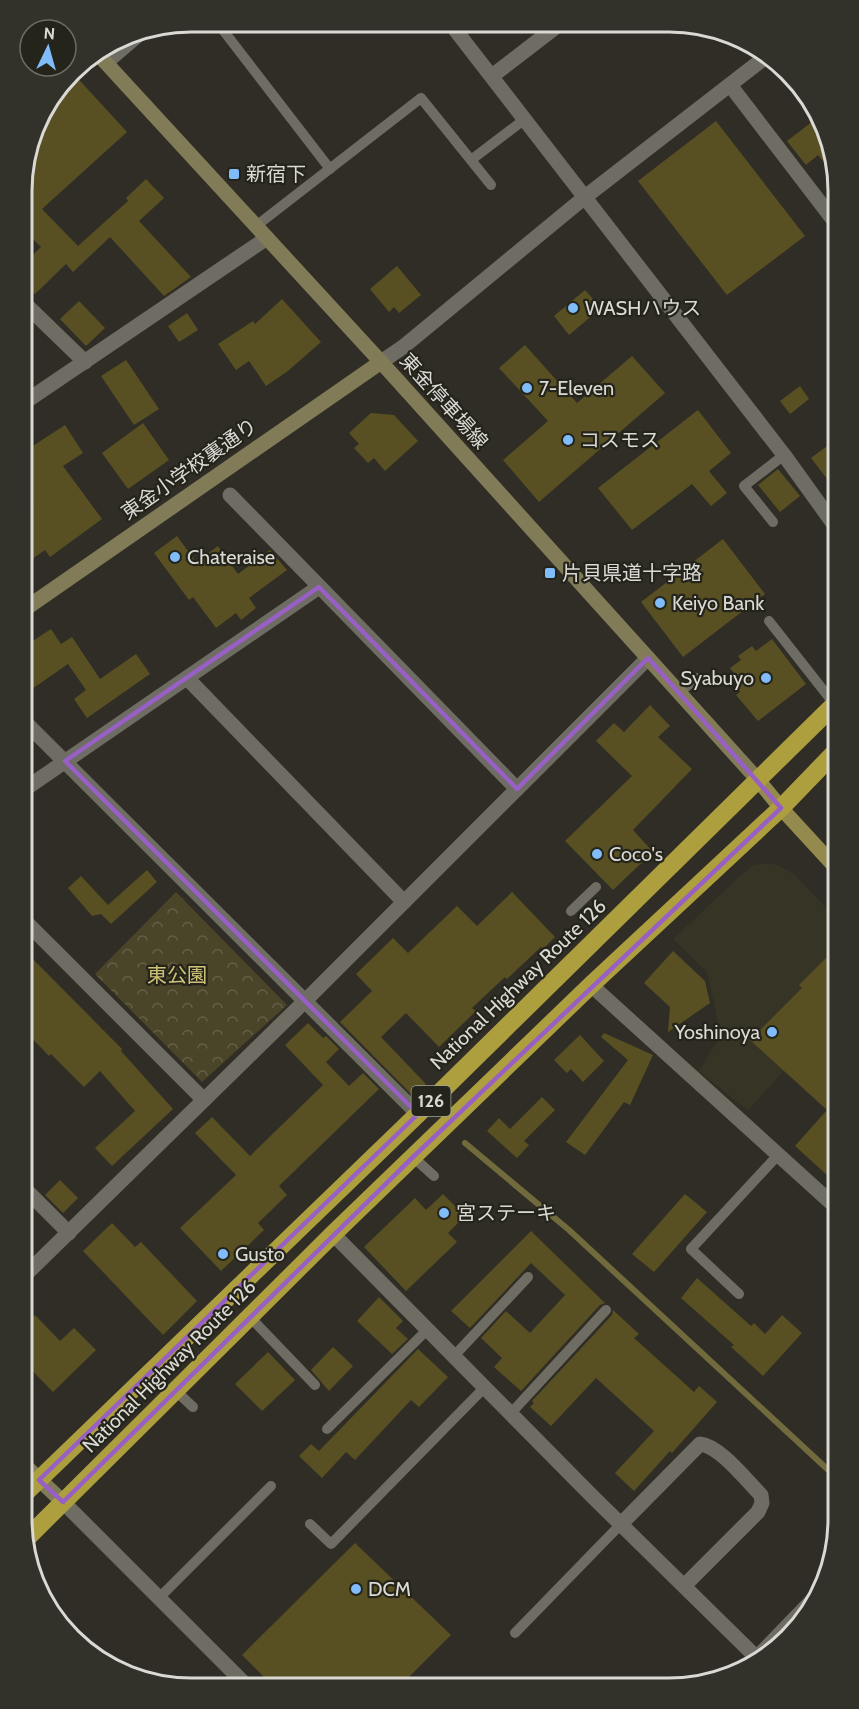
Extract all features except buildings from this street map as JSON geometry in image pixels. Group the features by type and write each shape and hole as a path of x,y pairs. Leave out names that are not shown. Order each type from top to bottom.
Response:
{"highway":[{"name":"National Highway Route 126","path":"32,1487 417,1114 828,711"},
{"name":"National Highway Route 126","path":"33,1532 333,1234 591,985 781,808 828,760"}],"main road":[{"name":"東金停車場線","path":"101,58 381,362 758,780"},
{"name":"東金小学校裏通り","path":"32,604 381,362"},
{"path":"758,780 828,859"},
{"path":"32,1473 63,1502"}],"street":[{"path":"457,32 784,455 828,516"},
{"path":"492,76 549,32"},
{"path":"381,362 585,197 761,61"},
{"path":"730,85 828,213"},
{"path":"32,397 85,362 261,232"},
{"path":"32,311 85,362"},
{"path":"230,495 517,789"},
{"path":"32,784 319,587"},
{"path":"32,1268 405,902 648,658"},
{"path":"187,678 405,902"},
{"path":"32,729 417,1114"},
{"path":"32,928 204,1100"},
{"path":"591,985 827,1199"},
{"path":"32,1196 69,1233"},
{"path":"333,1234 621,1524 754,1653"},
{"path":"621,1524 700,1444 707,1445 720,1454 761,1495 762,1503 758,1512 684,1586"},
{"path":"63,1502 239,1678"}],"lane":[{"path":"224,32 330,169"},
{"path":"107,65 133,43"},
{"path":"261,232 330,169 421,98 491,185"},
{"path":"471,160 525,119"},
{"path":"773,522 744,486 784,455"},
{"path":"769,621 828,693"},
{"path":"679,692 698,678"},
{"path":"571,911 596,887"},
{"path":"739,1294 690,1249 778,1155"},
{"path":"413,1157 434,1176"},
{"path":"454,1356 528,1277"},
{"path":"511,1413 606,1310"},
{"path":"250,1317 315,1385"},
{"path":"327,1429 428,1329"},
{"path":"310,1524 331,1544 484,1387"},
{"path":"176,1391 193,1407"},
{"path":"159,1598 271,1486"},
{"path":"515,1633 621,1524"},
{"path":"769,1641 796,1614"}],"highlighted area":[{"path":"319,587 517,789 648,658 781,808 413,1157 63,1502 39,1480 418,1114 65,761"}],"shaded area":[{"path":"769,863 794,874 827,909 827,1021 748,1111 699,1071 718,1040 719,1028 707,972 673,939 754,865"}],"green space":[{"name":"東公園","path":"176,892 287,1005 202,1082 95,974"}],"waterway":[{"path":"465,1143 569,1230 827,1469"}],"place":[{"name":"新宿下","path":"234,174"},
{"name":"WASHハウス","path":"573,308"},
{"name":"7-Eleven","path":"527,388"},
{"name":"コスモス","path":"568,440"},
{"name":"Chateraise","path":"175,557"},
{"name":"片貝県道十字路","path":"550,573"},
{"name":"Keiyo Bank","path":"660,603"},
{"name":"Syabuyo","path":"766,678"},
{"name":"Coco's","path":"597,854"},
{"name":"Yoshinoya","path":"772,1032"},
{"name":"宮ステーキ","path":"444,1213"},
{"name":"Gusto","path":"223,1254"},
{"name":"DCM","path":"356,1589"}]}
